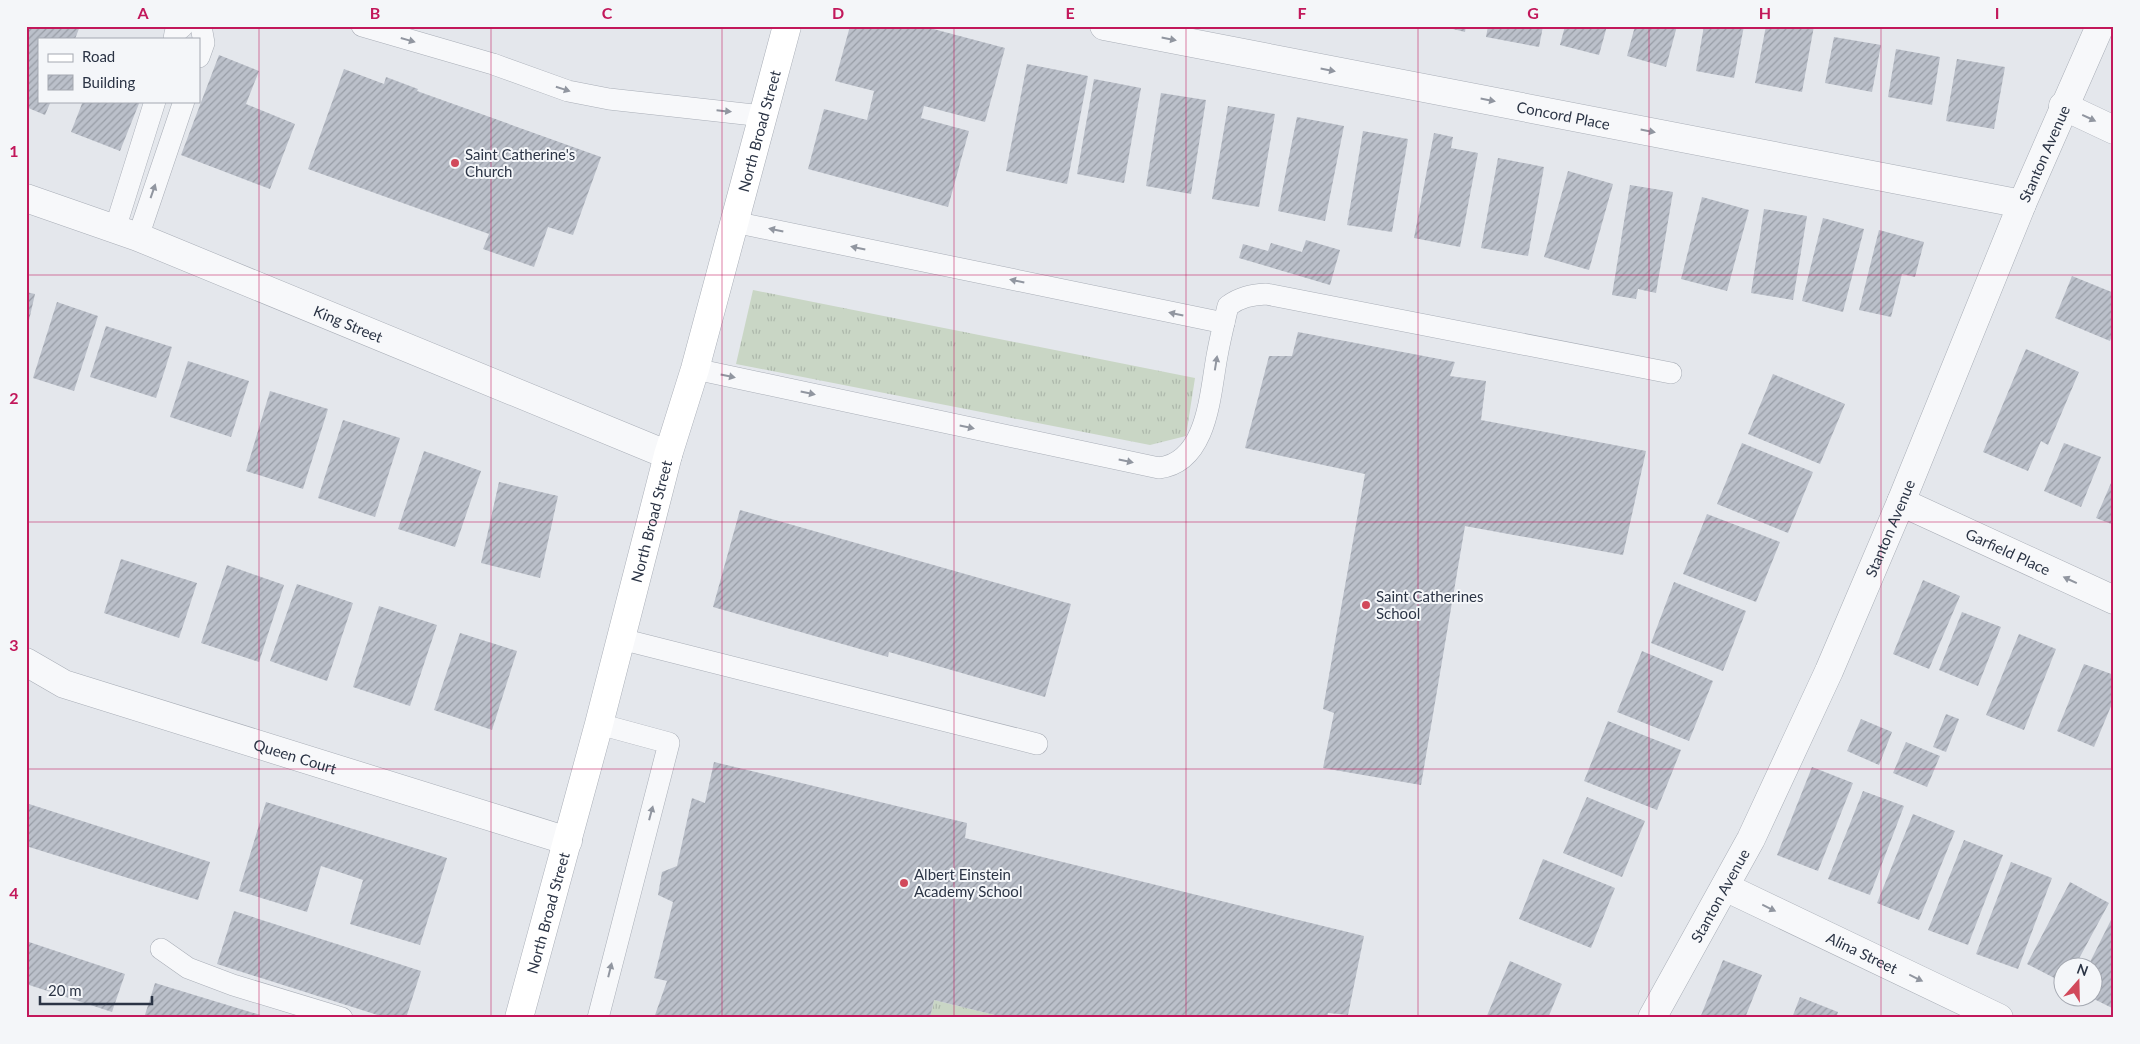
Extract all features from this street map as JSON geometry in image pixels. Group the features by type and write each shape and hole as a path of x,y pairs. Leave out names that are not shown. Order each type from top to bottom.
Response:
{"main road":[{"name":"North Broad Street","path":"519,1018 599,724 668,455 695,369 787,26"}],"street":[{"name":"Concord Place","path":"1104,26 2022,204"},
{"name":"Stanton Avenue","path":"1652,1018 1751,839 1821,689 1901,502 2022,204 2100,26"},
{"path":"2064,106 2114,130"},
{"name":"King Street","path":"26,198 126,233 668,455"},
{"name":"Garfield Place","path":"1901,502 2114,600"},
{"name":"Queen Court","path":"26,662 64,684 568,841"},
{"name":"Alina Street","path":"1725,887 1999,1018"}],"lane":[{"path":"174,38 175,33 183,26"},
{"path":"200,54 204,43 201,26"},
{"path":"362,26 493,64 568,91 609,99 762,116"},
{"path":"126,233 155,102"},
{"path":"126,233 184,102"},
{"path":"734,222 1224,323"},
{"path":"695,369 1159,468 1177,462 1189,452 1196,441 1210,398 1228,306 1238,299 1250,295 1266,294 1671,373"},
{"path":"621,639 1038,744"},
{"path":"598,1018 669,742 599,724"},
{"path":"161,949 188,968 234,985 342,1018"}],"green space":[{"path":"753,290 1195,378 1186,436 1150,445 736,364"},
{"path":"934,1000 1007,1018 930,1018"}],"building":[{"path":"26,26 80,26 75,38 38,38 38,102 51,102 45,115 26,107"},
{"path":"850,26 922,26 1005,48 985,122 924,106 921,118 969,131 948,207 808,169 824,109 867,120 874,91 835,81"},
{"path":"1441,26 1466,26 1465,32"},
{"path":"1488,26 1543,26 1539,47 1486,37"},
{"path":"1565,26 1607,26 1599,55 1560,45"},
{"path":"1635,26 1677,26 1666,67 1627,56"},
{"path":"1704,26 1744,26 1734,78 1696,71"},
{"path":"1766,26 1814,26 1802,92 1755,83"},
{"path":"1834,37 1881,45 1872,92 1825,83"},
{"path":"1896,49 1940,57 1932,105 1888,97"},
{"path":"219,55 259,71 246,104 295,124 270,189 181,155"},
{"path":"1957,59 2005,67 1994,129 1946,121"},
{"path":"1027,64 1088,76 1067,184 1006,171"},
{"name":"Saint Catherine's Church","path":"344,69 384,84 386,77 418,89 417,91 601,157 573,235 548,227 534,267 483,249 489,234 308,169"},
{"path":"1094,79 1141,88 1124,183 1077,174"},
{"path":"1161,93 1206,100 1191,194 1146,186"},
{"path":"83,102 140,102 120,151 71,132"},
{"path":"1228,106 1275,114 1259,207 1212,199"},
{"path":"1297,117 1344,126 1325,221 1278,211"},
{"path":"1363,131 1408,139 1392,232 1347,225"},
{"path":"1434,133 1453,137 1451,148 1478,153 1460,247 1414,238"},
{"path":"1498,158 1544,167 1528,256 1481,248"},
{"path":"1568,171 1613,184 1589,270 1544,257"},
{"path":"1630,185 1673,192 1656,293 1638,289 1636,299 1612,295"},
{"path":"1702,197 1749,210 1727,291 1681,279"},
{"path":"1764,209 1807,216 1793,300 1751,293"},
{"path":"1823,218 1864,229 1843,312 1802,301"},
{"path":"1879,230 1924,242 1915,277 1902,274 1891,317 1859,310"},
{"path":"1306,240 1340,250 1330,285 1239,258 1243,244 1268,251 1271,243 1302,252"},
{"path":"2072,276 2114,293 2114,331 2110,341 2055,318"},
{"path":"26,292 35,294 27,329 26,329"},
{"path":"57,302 98,316 74,391 33,378"},
{"path":"106,326 172,347 156,398 90,377"},
{"path":"1298,332 1455,362 1450,376 1486,381 1481,420 1646,451 1623,555 1465,526 1421,785 1323,768 1334,713 1323,709 1365,474 1245,448 1269,356 1292,356"},
{"path":"2026,349 2079,372 2048,445 2041,441 2028,471 1983,452"},
{"path":"188,361 249,381 231,437 170,417"},
{"path":"1773,374 1845,404 1820,464 1748,434"},
{"path":"270,391 328,409 303,489 246,471"},
{"path":"343,420 400,438 375,517 318,498"},
{"path":"1742,443 1813,472 1788,533 1717,504"},
{"path":"2064,443 2101,457 2081,507 2044,491"},
{"path":"424,451 481,471 455,547 398,529"},
{"path":"2114,476 2114,525 2096,518"},
{"path":"499,482 558,496 540,578 481,563"},
{"path":"740,510 1071,604 1045,697 889,652 888,657 713,607"},
{"path":"1707,514 1780,542 1756,602 1683,574"},
{"path":"121,559 197,583 179,638 104,613"},
{"path":"227,565 284,585 259,662 201,643"},
{"path":"1923,580 1960,596 1929,669 1893,654"},
{"path":"1674,582 1746,611 1723,671 1651,643"},
{"path":"297,584 353,603 327,681 270,661"},
{"path":"379,606 437,625 410,706 353,687"},
{"path":"1962,612 2001,627 1978,686 1939,670"},
{"path":"460,633 517,651 492,730 434,710"},
{"path":"2019,634 2056,649 2024,730 1986,715"},
{"path":"1642,651 1713,681 1689,741 1617,712"},
{"path":"2084,664 2114,675 2114,699 2094,747 2057,731"},
{"path":"1946,714 1959,719 1946,752 1933,747"},
{"path":"1861,719 1892,732 1879,765 1847,751"},
{"path":"1608,721 1681,750 1657,810 1584,781"},
{"path":"1906,742 1940,756 1927,787 1893,773"},
{"name":"Albert Einstein Academy School","path":"714,762 967,823 965,838 1364,936 1348,1015 1328,1013 1327,1018 1007,1018 934,1000 930,1018 654,1018 667,981 654,978 673,902 658,895 662,872 677,866 692,798 705,803"},
{"path":"1812,767 1853,783 1818,871 1777,855"},
{"path":"1863,791 1904,806 1870,895 1828,879"},
{"path":"1587,797 1645,821 1622,877 1563,853"},
{"path":"266,802 447,858 420,945 350,924 363,880 321,866 307,912 239,891"},
{"path":"26,803 210,862 198,900 26,846"},
{"path":"1913,814 1955,831 1919,920 1877,903"},
{"path":"1964,840 2003,855 1968,945 1928,930"},
{"path":"1543,859 1615,888 1591,948 1519,919"},
{"path":"2011,862 2052,878 2018,969 1976,954"},
{"path":"2070,882 2109,903 2080,956 2052,956 2052,977 2027,964"},
{"path":"234,911 421,971 406,1018 387,1018 217,964"},
{"path":"2114,914 2114,1009 2102,1003 2102,956 2093,956"},
{"path":"26,941 125,974 112,1012 26,984"},
{"path":"1723,960 1762,975 1745,1018 1700,1018"},
{"path":"1510,961 1562,984 1548,1018 1486,1018"},
{"path":"155,983 267,1017 267,1018 144,1018"},
{"path":"1800,997 1838,1012 1836,1018 1792,1018"}],"place":[{"name":"Saint Catherine's Church","path":"455,163"},
{"name":"Saint Catherines School","path":"1366,605"},
{"name":"Albert Einstein Academy School","path":"904,883"}]}
